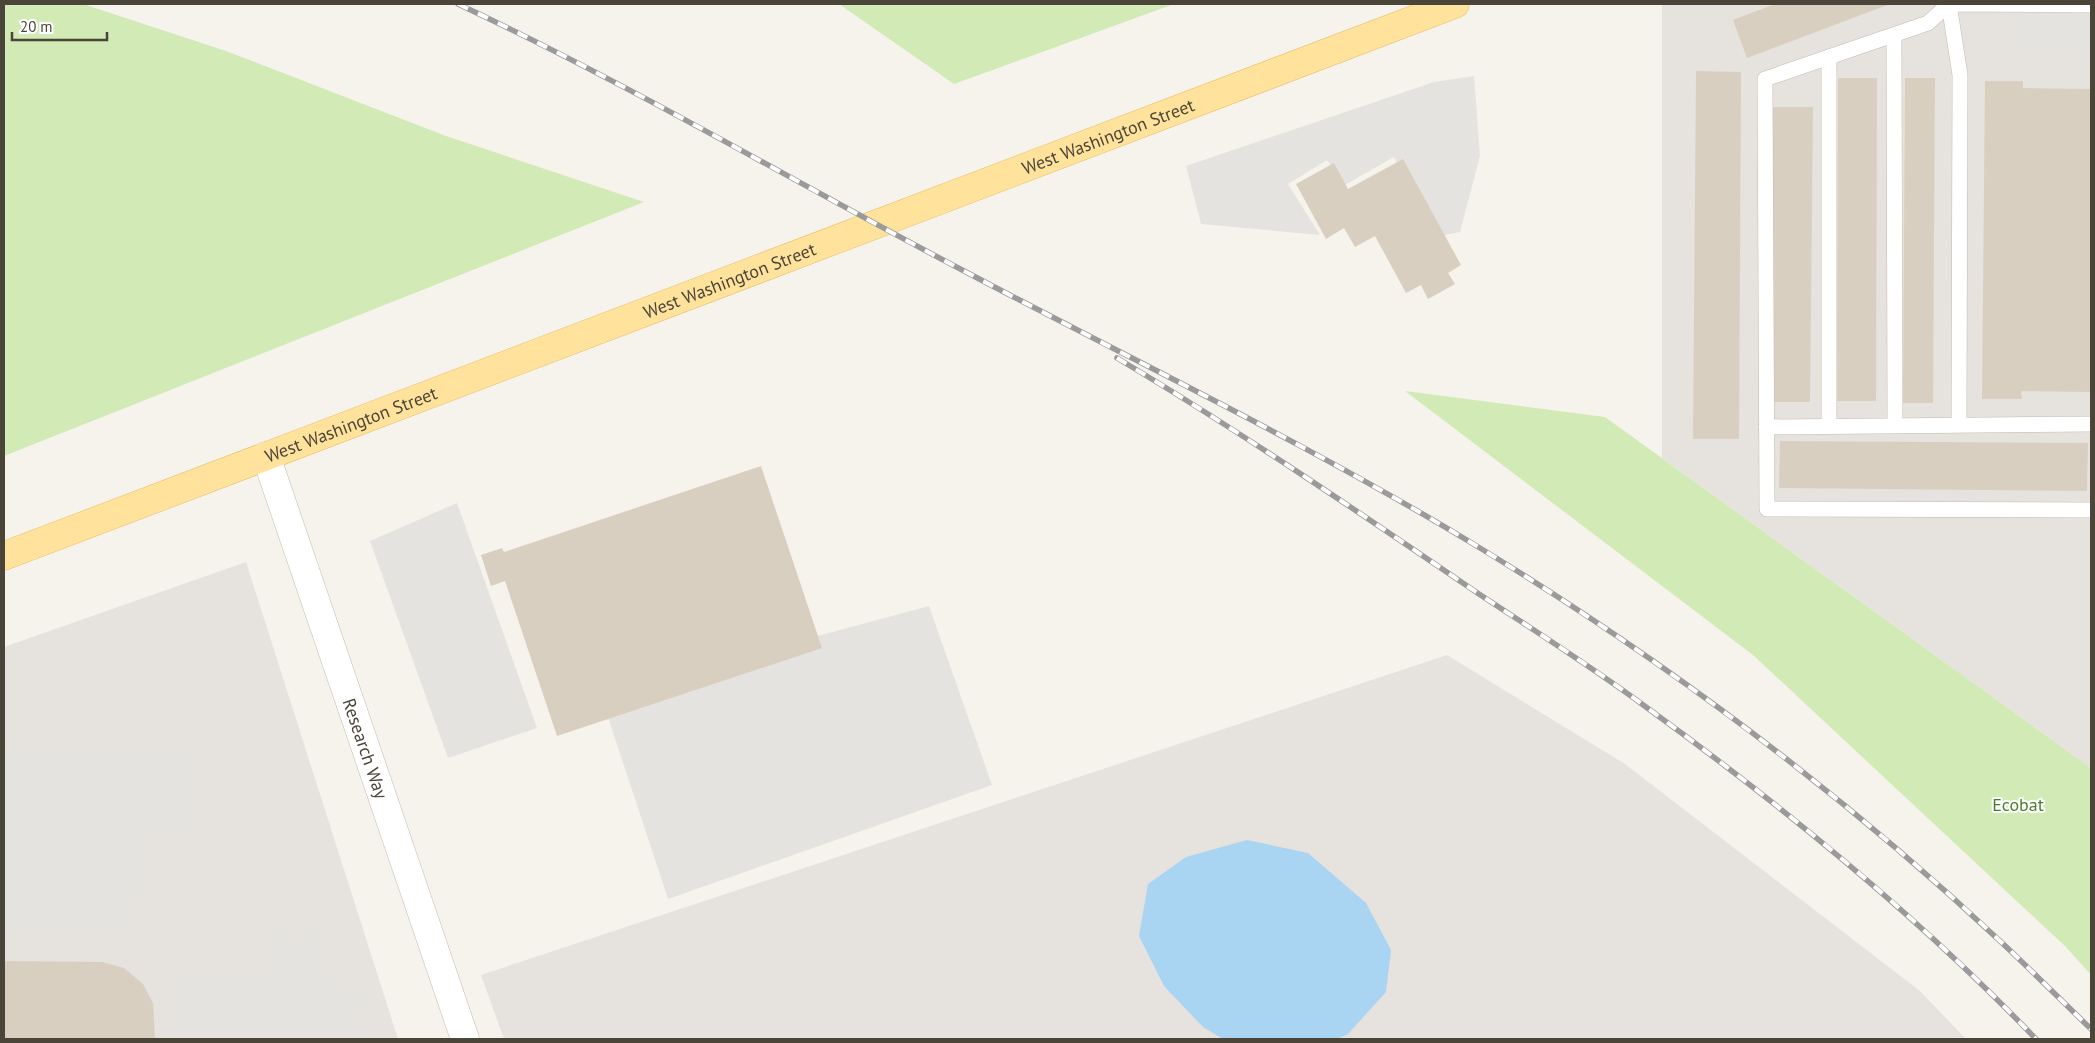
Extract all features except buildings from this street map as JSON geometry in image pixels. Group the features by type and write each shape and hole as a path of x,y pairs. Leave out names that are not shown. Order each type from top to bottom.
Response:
{"main road":[{"name":"West Washington Street","path":"4,556 1455,4"}],"street":[{"name":"Research Way","path":"266,456 465,1039"}],"lane":[{"path":"1949,4 1960,75 1959,424"},
{"path":"2091,5 1949,4 1928,23 1765,79 1767,509 2091,510"},
{"path":"1894,36 1895,425"},
{"path":"1829,57 1829,426"},
{"path":"1766,427 2091,424"}],"shaded area":[{"path":"1662,4 2091,4 2091,768 1662,458"},
{"path":"2006,4 2091,4 2091,57 2006,56"},
{"path":"1474,76 1480,156 1460,232 1440,236 1394,157 1343,186 1327,160 1288,184 1320,235 1201,224 1186,166 1434,82"},
{"path":"457,503 537,728 448,758 370,541"},
{"path":"246,562 398,1039 4,1039 4,647"},
{"path":"929,606 992,785 668,899 606,711 810,638"},
{"path":"1447,655 1625,764 1920,991 1966,1039 504,1039 481,975"},
{"path":"4,744 204,749 189,831 151,839 131,931 4,927"},
{"path":"328,932 333,987 364,993 362,1039 170,1039 170,977 266,973 267,933"}],"green space":[{"path":"4,4 83,4 226,51 446,136 644,202 4,456"},
{"path":"839,4 1174,4 954,84"},
{"name":"Ecobat","path":"1405,391 1605,417 2091,768 2091,975 2066,947 1753,655"}],"water":[{"path":"1247,840 1308,853 1366,903 1391,950 1386,992 1348,1034 1337,1039 1223,1039 1203,1027 1164,986 1139,936 1148,884 1186,857"}],"railway":[{"path":"458,4 523,35 650,101 966,272 1290,440 1417,511 1549,591 1684,683 1815,781 1940,886 2012,952 2091,1029"},
{"path":"1117,358 1345,503 1626,692 1698,745 1849,864 1945,949 2036,1039"}]}
